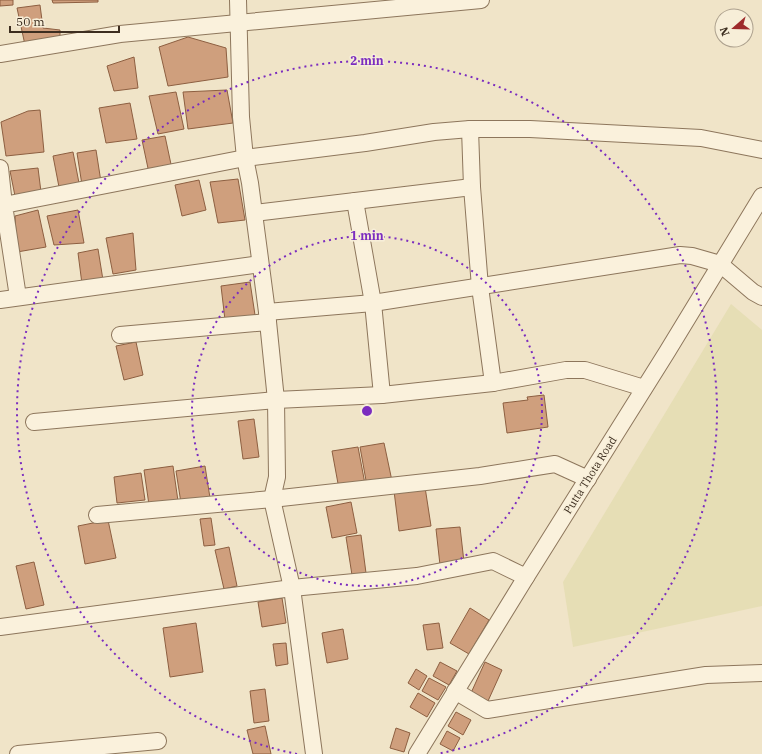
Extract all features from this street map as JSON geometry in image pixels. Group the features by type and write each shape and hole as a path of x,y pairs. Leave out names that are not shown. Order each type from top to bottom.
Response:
{"street":[{"path":"238,0 241,117 245,158 268,317 276,400 277,477 272,499 292,588 314,754"},
{"path":"0,54 120,34 481,0"},
{"path":"470,129 472,187 480,287 493,383"},
{"path":"2,205 245,158 365,143 434,132 470,129 530,129 701,138 762,150"},
{"path":"0,168 2,205 18,297"},
{"path":"254,213 472,187"},
{"name":"Putta Thota Road","path":"417,754 667,352 762,196"},
{"path":"355,201 373,303 382,395"},
{"path":"120,335 373,303 680,255 692,256 720,264 753,292 762,297"},
{"path":"0,300 260,264"},
{"path":"34,422 276,400 382,395 493,383 576,369 585,370 644,388"},
{"path":"97,515 272,499 480,476 555,464 588,479"},
{"path":"0,627 292,588 417,576 494,561 526,578"},
{"path":"455,691 487,710 706,675 762,673"},
{"path":"18,754 158,741"}],"shaded area":[{"path":"731,304 762,330 762,606 573,647 563,582"}],"building":[{"path":"0,0 13,0 13,5 0,6"},
{"path":"52,0 98,0 98,2 53,3"},
{"path":"40,5 43,28 60,30 60,41 25,45 17,8"},
{"path":"188,37 226,48 228,77 168,86 159,47"},
{"path":"134,57 138,88 114,91 107,66"},
{"path":"227,90 233,123 188,129 183,92"},
{"path":"176,92 184,129 158,134 149,96"},
{"path":"130,103 137,139 106,143 99,108"},
{"path":"40,110 44,152 6,156 1,122 28,111"},
{"path":"165,136 172,169 149,173 142,140"},
{"path":"96,150 101,182 82,185 77,153"},
{"path":"73,152 79,183 59,187 53,156"},
{"path":"38,168 41,192 15,196 10,171"},
{"path":"238,179 245,220 218,223 210,182"},
{"path":"199,180 206,210 182,216 175,185"},
{"path":"38,210 46,247 17,252 15,216"},
{"path":"78,210 84,243 54,245 47,216"},
{"path":"133,233 136,270 113,274 106,238"},
{"path":"98,249 103,280 82,284 78,253"},
{"path":"250,282 255,315 225,320 221,286"},
{"path":"136,342 143,375 124,380 116,346"},
{"path":"544,395 548,427 507,433 503,403 528,400 527,397"},
{"path":"254,419 259,457 243,459 238,421"},
{"path":"384,443 392,481 367,486 360,447"},
{"path":"358,447 365,484 339,489 332,451"},
{"path":"173,466 178,501 149,505 144,470"},
{"path":"205,466 210,498 181,503 176,471"},
{"path":"141,473 145,500 117,503 114,477"},
{"path":"425,487 431,526 399,531 394,491"},
{"path":"351,502 357,533 332,538 326,507"},
{"path":"211,518 215,545 204,546 200,519"},
{"path":"108,520 116,558 85,564 78,526"},
{"path":"460,527 464,562 440,565 436,529"},
{"path":"361,535 366,573 352,575 346,537"},
{"path":"229,547 237,586 224,589 215,550"},
{"path":"34,562 44,605 26,609 16,566"},
{"path":"282,598 286,623 262,627 258,602"},
{"path":"470,608 489,620 469,654 450,643"},
{"path":"196,623 203,672 170,677 163,628"},
{"path":"439,623 443,648 427,650 423,625"},
{"path":"343,629 348,659 327,663 322,633"},
{"path":"286,643 288,664 276,666 273,644"},
{"path":"440,662 457,671 449,685 433,676"},
{"path":"485,662 502,670 488,701 471,693"},
{"path":"416,669 427,676 419,690 408,683"},
{"path":"429,678 446,687 438,700 422,691"},
{"path":"265,689 269,721 254,723 250,691"},
{"path":"418,693 435,703 427,717 410,707"},
{"path":"456,712 471,720 463,735 448,726"},
{"path":"265,726 271,754 253,754 247,730"},
{"path":"396,728 410,733 404,752 390,748"},
{"path":"447,731 460,738 453,751 440,744"}]}
